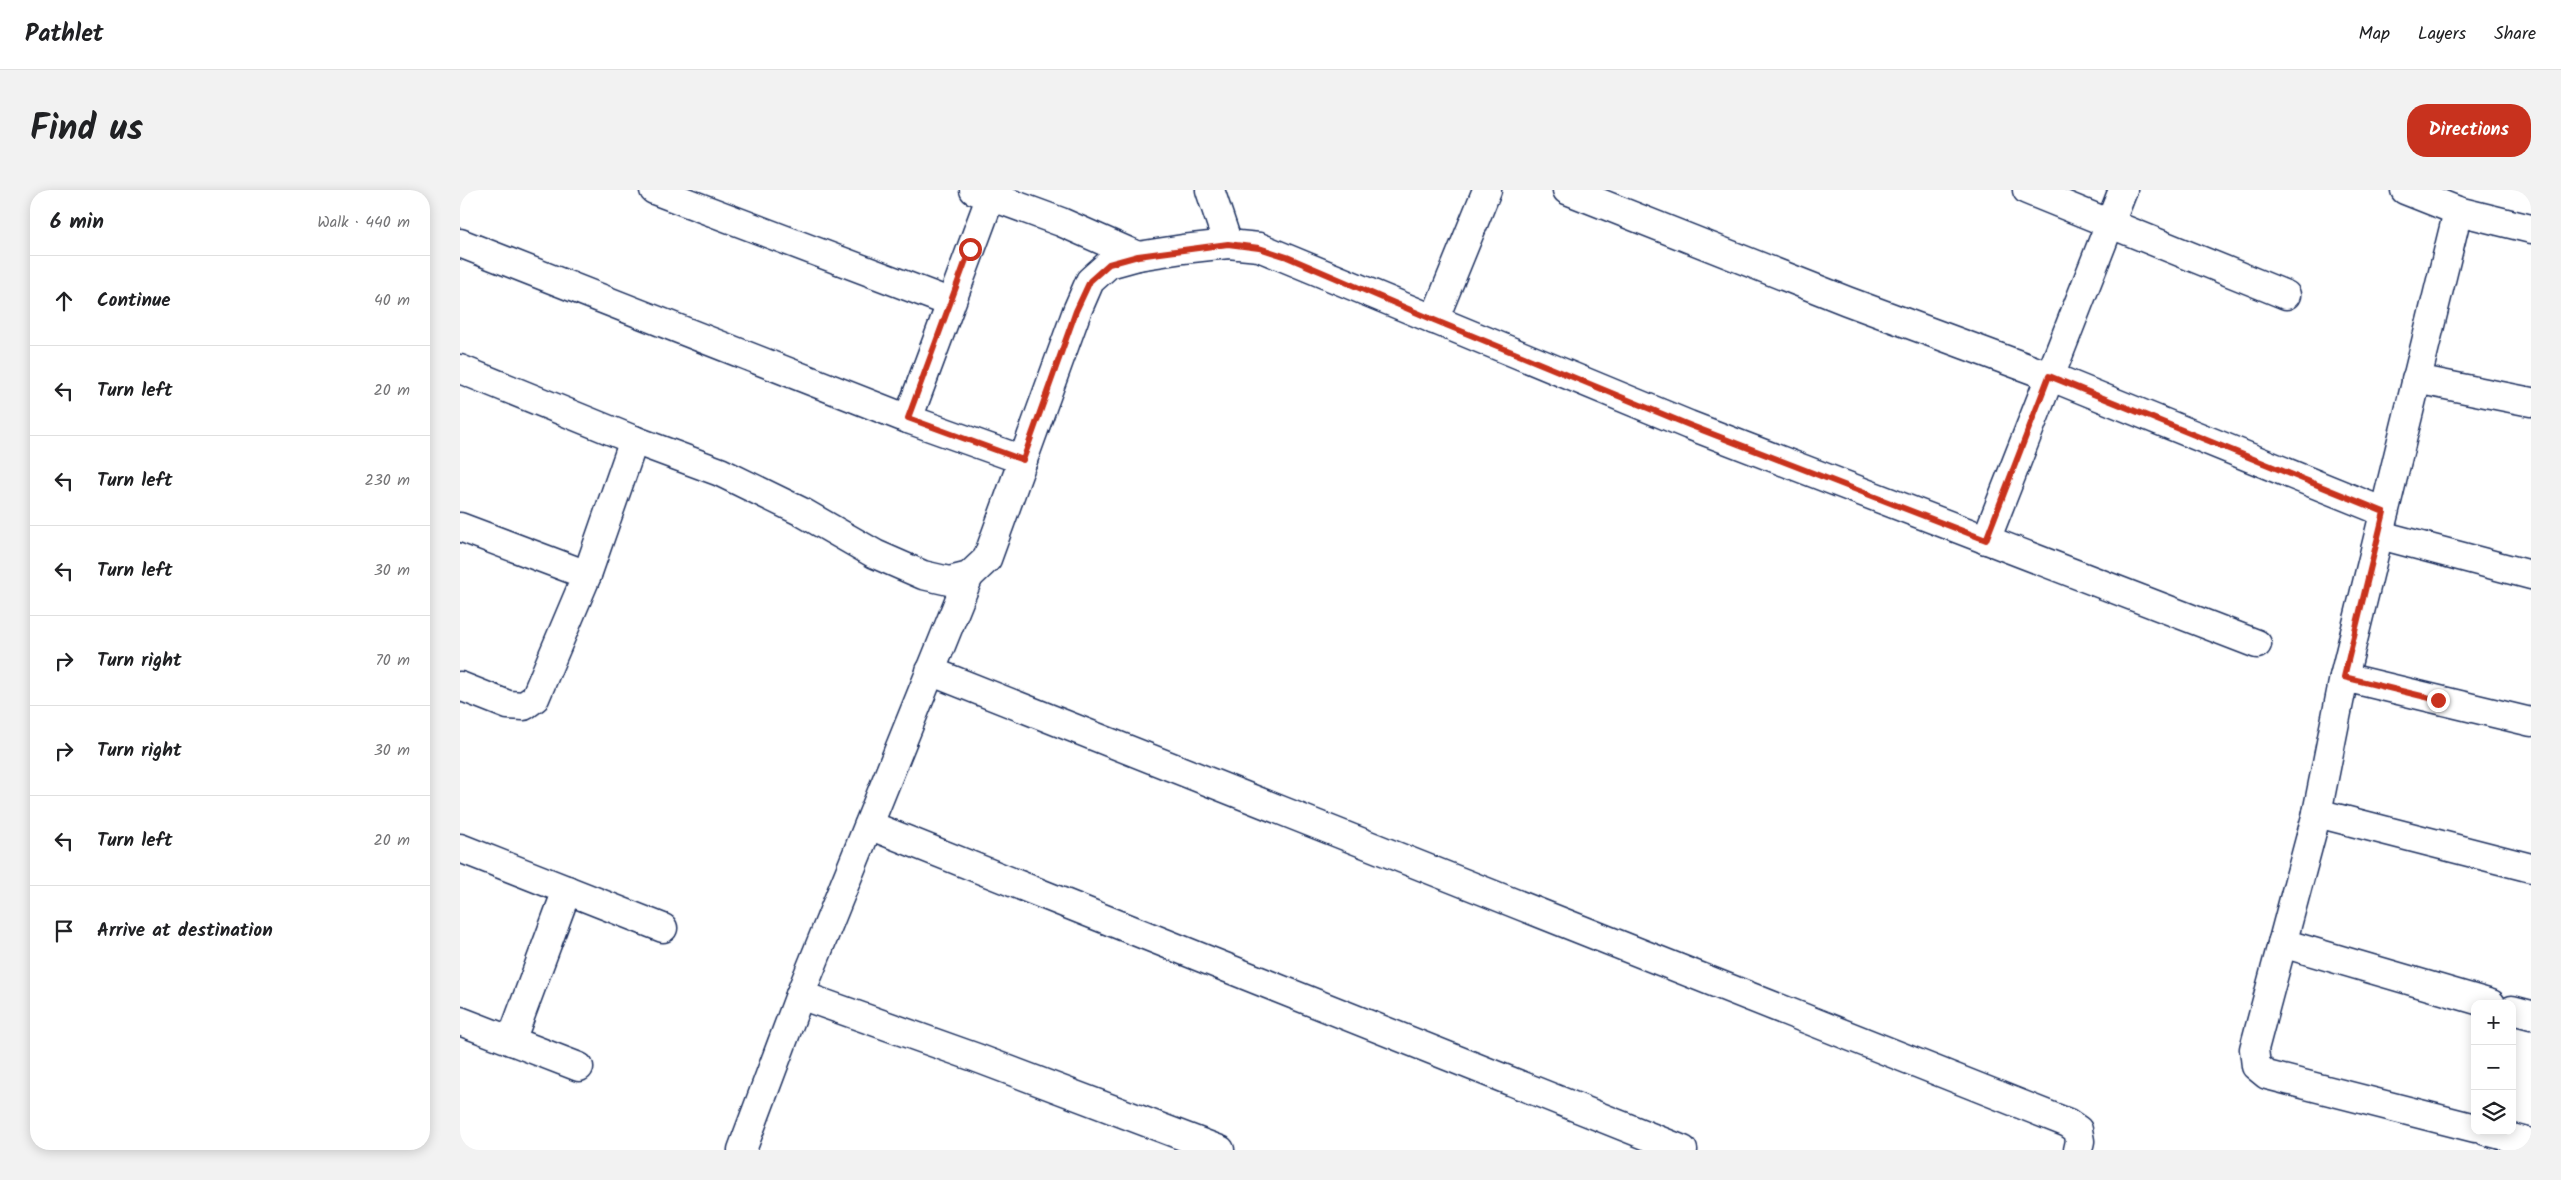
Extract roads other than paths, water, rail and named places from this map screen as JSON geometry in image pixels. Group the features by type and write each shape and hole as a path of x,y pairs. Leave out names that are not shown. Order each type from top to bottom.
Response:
{"street":[{"path":"654,190 950,302"},
{"path":"1210,190 1228,244"},
{"path":"1434,320 1487,190"},
{"path":"1567,190 1848,301 2049,376 2382,523 2531,575"},
{"path":"2027,190 2286,295"},
{"path":"1986,540 2123,190"},
{"path":"2404,190 2458,211 2531,229"},
{"path":"908,418 950,302 986,192 1138,256"},
{"path":"2458,211 2344,677 2317,813 2254,1049 2256,1066 2266,1075 2471,1127"},
{"path":"460,242 908,418 1023,460"},
{"path":"742,1150 800,995 930,670 969,576 987,559 1076,311 1090,281 1109,264 1138,256 1228,244 1259,248 1287,257 1689,425 2257,644"},
{"path":"460,369 634,440 720,472 802,512 875,554 923,575 949,581 969,576"},
{"path":"2416,379 2531,402"},
{"path":"460,686 508,705 524,706 535,698 587,575 634,440"},
{"path":"460,527 587,575"},
{"path":"930,670 2068,1123 2078,1130 2080,1142 2078,1150"},
{"path":"2344,677 2531,722"},
{"path":"2317,813 2531,868"},
{"path":"869,825 1683,1150"},
{"path":"460,848 663,928"},
{"path":"511,1040 567,890"},
{"path":"2282,943 2478,1000"},
{"path":"800,995 977,1058 1220,1150"},
{"path":"2516,1011 2531,1015"},
{"path":"460,1021 579,1067"},
{"path":"2501,1135 2531,1143"}]}
